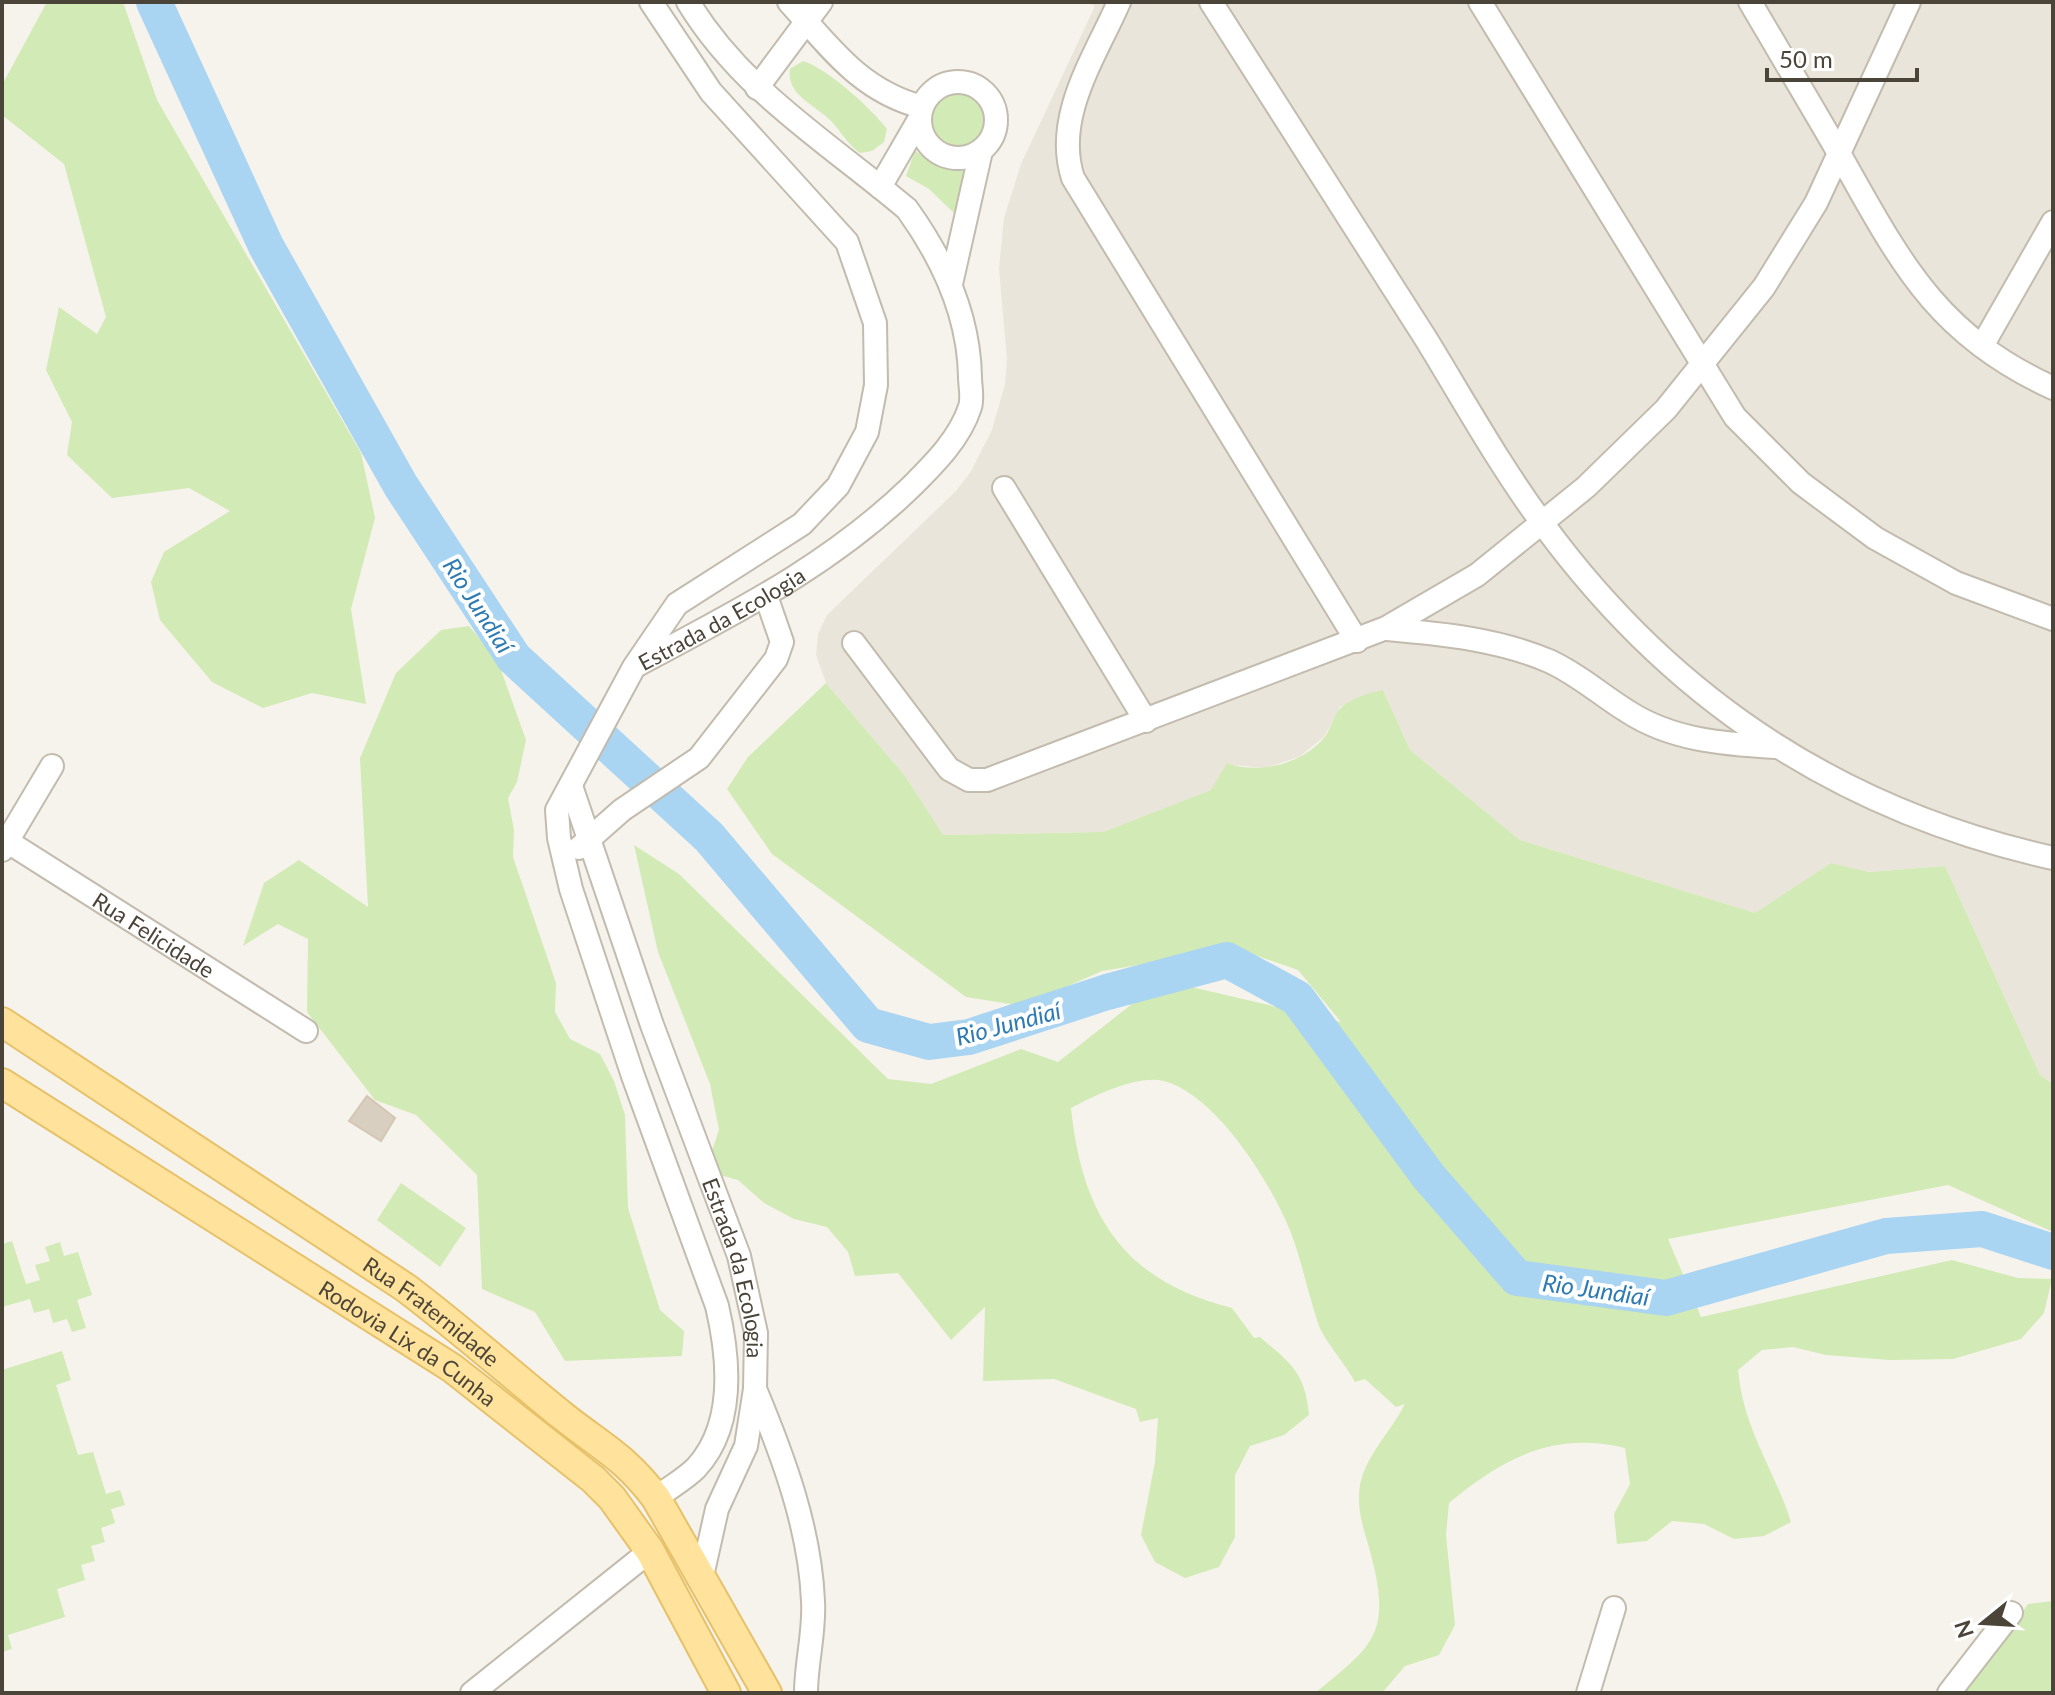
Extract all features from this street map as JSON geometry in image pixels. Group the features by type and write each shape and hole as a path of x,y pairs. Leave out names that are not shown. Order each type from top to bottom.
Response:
{"main road":[{"name":"Rua Fraternidade","path":"2,1022 406,1288 468,1335 566,1418 610,1448 638,1474 656,1498 767,1693"},
{"name":"Rodovia Lix da Cunha","path":"2,1083 452,1368 593,1479 612,1498 650,1551 726,1693"},
{"path":"656,1498 650,1551 702,1576"}],"street":[{"name":"Estrada da Ecologia","path":"634,667 677,604 802,524 838,486 867,432 876,385 875,323 847,242 711,92 651,2"},
{"name":"Estrada da Ecologia","path":"634,667 810,570 874,523 952,442 971,405 967,335 951,284 924,233 907,209 757,88 712,38 688,2"},
{"path":"789,2 833,54 864,82 921,112"},
{"path":"757,88 821,2"},
{"path":"1119,2 1068,118 1067,154 1073,178 1357,641"},
{"path":"1211,2 1542,523 1593,587 1656,654 1727,713 1775,747 1844,786 1928,823 2053,858"},
{"path":"1480,2 1735,417 1801,483 1837,512 1914,562 1956,583 2053,619"},
{"path":"1750,2 1888,243 1912,278 1939,310 1982,346 2053,388"},
{"path":"854,643 941,761 969,780 996,778 1357,641 1386,628 1477,575 1627,449 1703,366 1791,246 1840,155 1909,2"},
{"path":"880,187 921,112 935,90 955,82 966,83 985,93 992,102 996,123 989,143 981,151 961,159 940,154 925,139 921,112"},
{"path":"951,284 981,151"},
{"path":"1982,346 2053,222"},
{"path":"1004,488 1146,721"},
{"path":"565,862 622,810 699,758 776,659 782,642 766,596"},
{"path":"1386,628 1478,638 1514,647 1565,670 1627,712 1668,733 1735,745 1775,747"},
{"path":"571,786 634,667"},
{"path":"4,843 52,766"},
{"name":"Estrada da Ecologia","path":"571,786 657,1039 739,1256 756,1333 755,1389 746,1446 717,1509 702,1576"},
{"name":"Estrada da Ecologia","path":"571,786 557,810 565,862 628,1062 689,1225 726,1343 727,1398 714,1438 697,1467 656,1498"},
{"name":"Rua Felicidade","path":"4,843 306,1031"},
{"path":"755,1389 781,1452 802,1523 814,1603 806,1693"},
{"path":"472,1693 650,1551"},
{"path":"1588,1693 1614,1608"},
{"path":"1949,1693 2011,1613"}],"shaded area":[{"path":"1086,2 2053,2 2053,1084 2040,1075 1945,866 1869,872 1831,863 1755,913 1520,840 1410,750 1383,690 1340,707 1324,737 1299,757 1265,768 1233,765 1211,790 1103,832 942,835 905,776 826,683 816,655 818,634 827,615 955,492 970,473 992,430 1005,384 1007,360 999,269 1004,218 1021,164 1095,6"}],"green space":[{"path":"47,2 123,2 157,100 361,453 375,518 351,609 366,704 312,693 263,708 212,682 160,620 151,582 164,552 230,511 189,488 112,498 67,455 72,422 46,370 59,307 97,334 106,317 64,164 2,115 2,85"},
{"path":"803,61 836,80 871,111 887,129 884,142 872,151 860,153 830,120 797,93 792,86 790,69"},
{"path":"959,91 979,99 987,119 979,139 959,147 939,139 931,119 939,99"},
{"path":"915,151 941,167 968,172 956,215 929,189 906,176"},
{"path":"469,626 497,659 526,740 517,782 508,798 514,830 513,857 556,983 555,1012 570,1039 600,1054 614,1081 625,1115 628,1208 660,1310 684,1331 682,1356 565,1361 535,1312 482,1289 477,1175 416,1115 375,1100 307,1012 308,939 278,924 243,946 264,883 299,860 368,907 360,758 396,673 441,630"},
{"path":"826,683 905,776 943,835 1103,832 1211,790 1227,763 1252,768 1266,767 1304,755 1324,738 1343,706 1383,690 1410,750 1520,840 1755,913 1831,863 1869,872 1945,866 2040,1075 2053,1084 2053,1232 1948,1185 1668,1239 1701,1317 1952,1260 2018,1278 2052,1279 2044,1313 2021,1339 1953,1359 1890,1360 1826,1355 1793,1347 1762,1350 1738,1370 1741,1392 1746,1412 1791,1522 1764,1536 1734,1539 1704,1524 1672,1521 1647,1541 1617,1544 1614,1514 1630,1484 1625,1448 1575,1443 1552,1446 1510,1461 1449,1503 1446,1535 1455,1625 1439,1655 1405,1666 1382,1693 1315,1693 1364,1650 1378,1621 1377,1582 1361,1518 1359,1495 1364,1470 1405,1404 1396,1407 1365,1379 1355,1382 1319,1326 1296,1247 1266,1182 1236,1139 1201,1102 1183,1089 1153,1080 1116,1087 1071,1108 1086,1181 1098,1212 1115,1238 1136,1261 1163,1281 1232,1308 1254,1338 1260,1337 1295,1370 1307,1400 1309,1415 1284,1435 1250,1446 1235,1475 1235,1537 1219,1567 1185,1578 1155,1562 1141,1535 1155,1462 1158,1418 1140,1422 1136,1409 1054,1379 983,1381 985,1307 951,1340 898,1273 855,1276 848,1252 827,1227 794,1219 764,1203 738,1180 705,1171 719,1130 710,1084 658,952 634,845 679,874 888,1079 931,1084 1021,1049 1058,1062 1132,1004 1187,986 1341,1022 1298,970 1238,949 1102,971 1022,1006 966,997 772,854 727,789 748,757"},
{"path":"401,1183 466,1228 440,1267 377,1220"},
{"path":"12,1241 26,1284 40,1280 35,1265 50,1261 45,1247 60,1242 64,1256 78,1252 92,1295 77,1300 86,1328 72,1332 67,1319 53,1323 49,1309 34,1313 30,1299 2,1307 2,1244"},
{"path":"62,1351 71,1380 56,1385 78,1455 93,1452 106,1494 120,1490 125,1505 111,1509 115,1523 101,1528 105,1542 91,1546 95,1561 81,1565 85,1580 57,1589 65,1617 8,1635 12,1649 2,1652 2,1370"},
{"path":"2053,1601 2053,1693 1965,1693 2028,1604"}],"building":[{"path":"367,1096 395,1118 381,1141 349,1121"}],"waterway":[{"name":"Rio Jundiaí","path":"154,2 266,246 401,486 514,658 709,837 868,1025 929,1042 969,1037 1107,992 1227,960 1297,998 1429,1177 1517,1278 1666,1298 1886,1236 1982,1229 2053,1252"}]}
